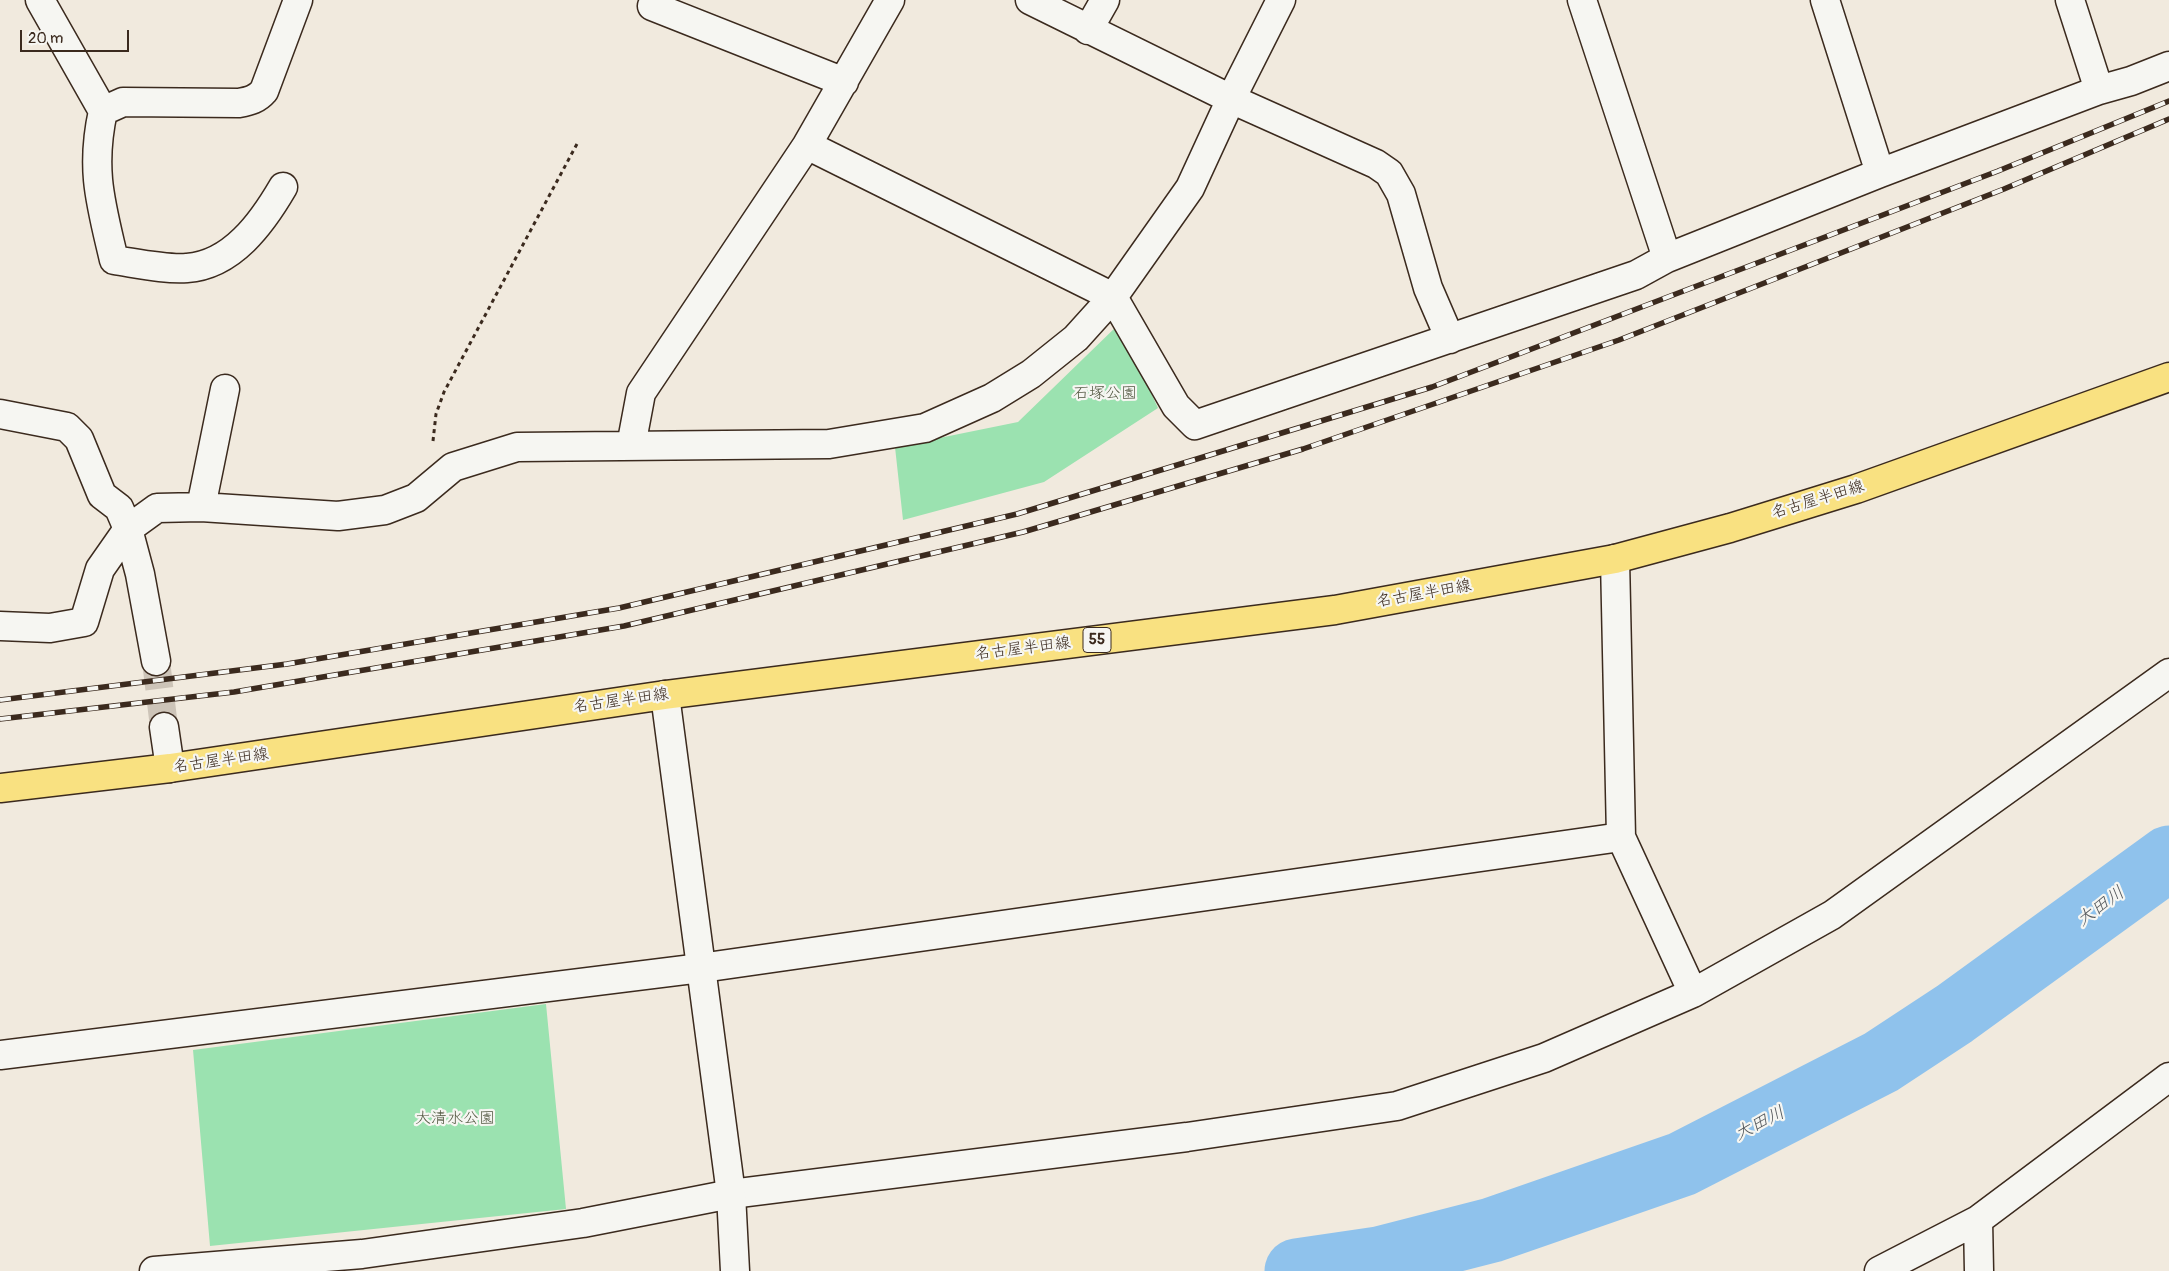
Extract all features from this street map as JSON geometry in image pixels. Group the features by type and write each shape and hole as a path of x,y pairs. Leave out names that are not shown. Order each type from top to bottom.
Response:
{"main road":[{"name":"名古屋半田線","path":"0,788 170,768 666,694 1335,610 1615,559 1730,528 1856,489 2169,377"}],"street":[{"path":"40,0 103,111 96,158 97,183 114,260 186,269 213,262 250,234 266,216 283,188"},
{"path":"103,111 123,102 250,102 264,90 298,0"},
{"path":"631,446 641,393 808,146 890,0"},
{"path":"1030,0 1231,99 1376,164 1390,173 1401,194 1428,288 1450,339"},
{"path":"1088,30 1104,0"},
{"path":"0,626 50,628 84,622 100,569 128,529 157,508 201,507 338,516 376,511 416,498 453,467 517,447 828,444 925,428 992,398 1031,374 1076,338 1113,297 1190,188 1231,99 1281,0"},
{"path":"1582,0 1667,258"},
{"path":"1825,0 1880,173"},
{"path":"2070,0 2099,90"},
{"path":"652,6 844,82"},
{"path":"808,146 1113,297 1176,406 1195,425 1636,275 1667,258 1880,173 2099,90 2131,81 2169,66"},
{"path":"201,507 225,389"},
{"path":"0,414 67,428 79,439 102,495 119,508 128,529 140,574 156,661"},
{"path":"1615,559 1621,837 1693,993"},
{"path":"154,1271 362,1254 583,1223 731,1194 1187,1137 1397,1106 1544,1058 1693,993 1832,915 2169,673"},
{"path":"666,694 731,1194 735,1271"},
{"path":"164,727 170,768"},
{"path":"0,1055 701,968 1621,837"},
{"path":"1878,1271 1978,1220 2169,1077"},
{"path":"1978,1220 1979,1271"}],"path":[{"path":"446,472 434,449 433,437 436,414 444,392 578,142"}],"green space":[{"name":"石塚公園","path":"1119,324 1158,408 1044,482 903,520 895,447 1018,422"},
{"name":"大清水公園","path":"546,1004 566,1209 210,1246 193,1050"}],"waterway":[{"name":"大田川","path":"1297,1271 1379,1259 1492,1230 1682,1164 1881,1062 1954,1014 2169,858"}],"tunnel":[{"path":"156,661 164,727"}],"railway":[{"path":"0,700 287,664 619,608 1017,514 1432,387 1998,171 2169,101"},
{"path":"0,719 234,692 624,626 1023,532 1303,449 1619,340 2004,189 2169,119"}]}
